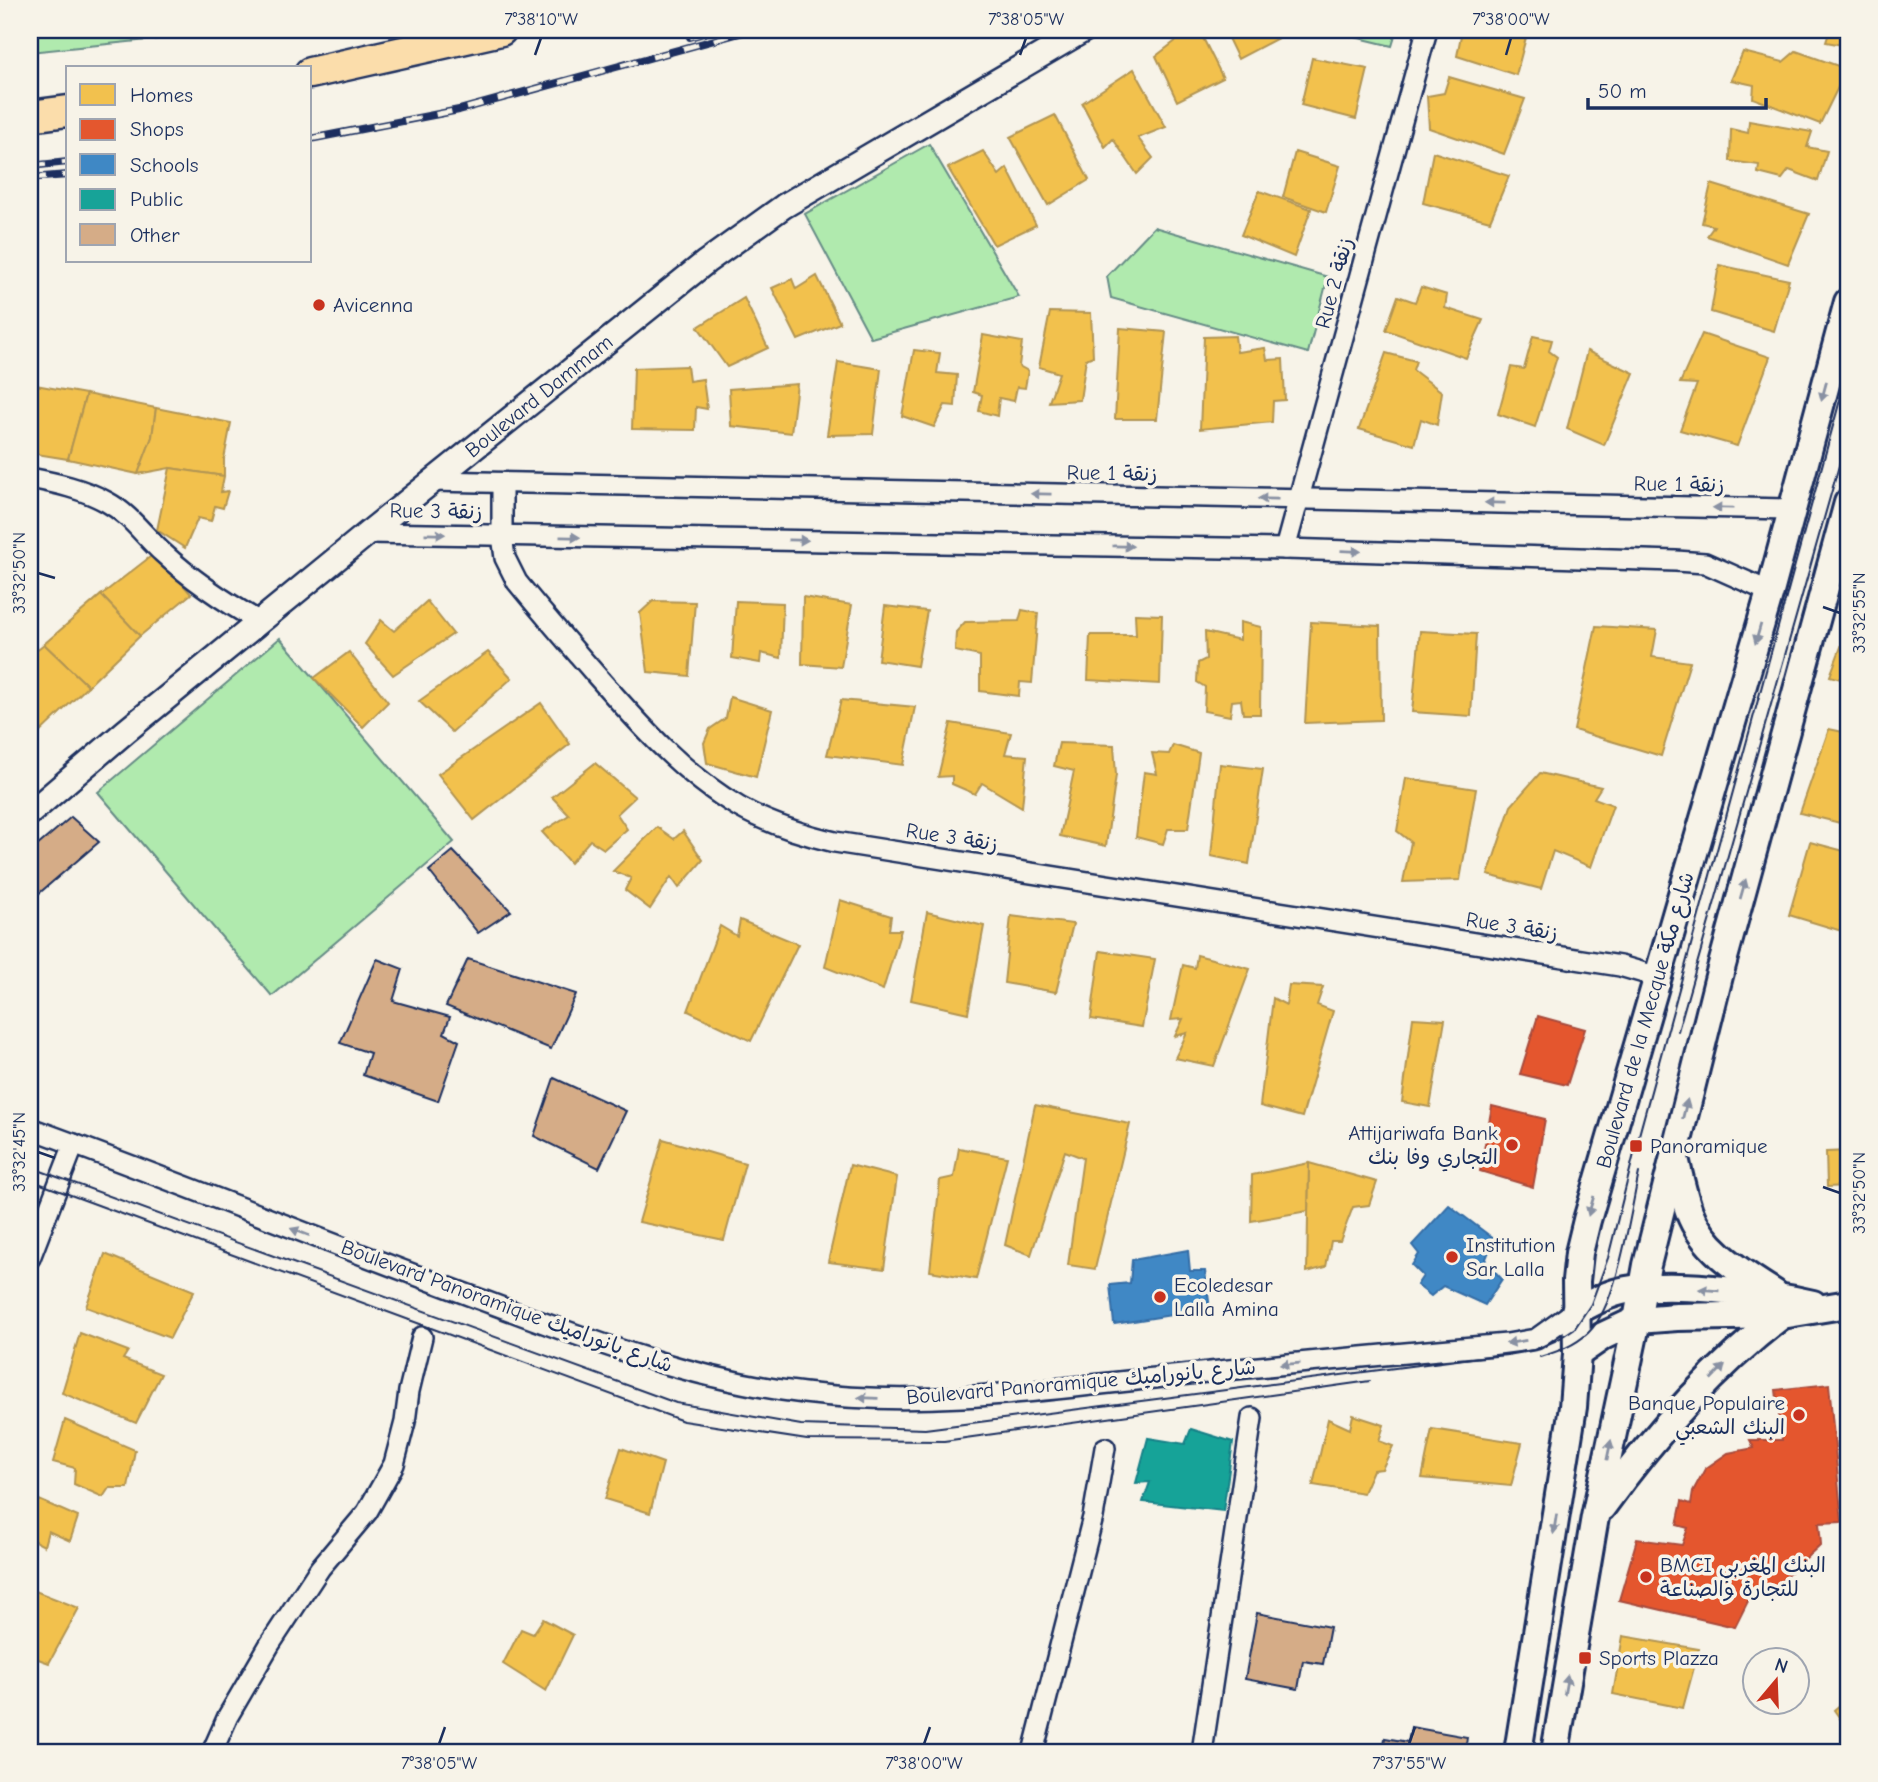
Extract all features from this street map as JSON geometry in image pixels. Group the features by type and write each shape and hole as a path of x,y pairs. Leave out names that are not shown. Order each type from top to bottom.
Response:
{"main road":[{"path":"312,73 501,30"},
{"path":"30,116 66,111"},
{"name":"Boulevard de la Mecque شارع مكة","path":"1518,1752 1567,1452 1577,1354 1575,1311 1579,1252 1770,592 1848,302"},
{"path":"1555,1752 1595,1517 1642,1288 1718,976 1848,503"},
{"path":"1595,1517 1625,1475 1780,1305 1728,1263 1700,1232 1689,1212 1674,1155"},
{"name":"Boulevard Panoramique شارع بانوراميك","path":"1575,1311 1610,1294 1642,1288 1679,1287 1780,1305"},
{"name":"Boulevard Panoramique شارع بانوراميك","path":"1577,1354 1604,1336 1637,1320 1780,1305 1837,1305"}],"street":[{"name":"Boulevard Dammam","path":"30,813 431,481 706,262 784,206 1084,30"},
{"name":"Rue 2 زنقة","path":"1285,549 1427,30"},
{"path":"30,478 55,483 107,502 136,524 158,549 195,581 260,622"},
{"name":"Rue 1 زنقة","path":"431,481 1791,509"},
{"path":"502,483 502,535 1285,549 1676,561 1705,564 1770,592"},
{"name":"Rue 3 زنقة","path":"368,533 502,535 505,558 517,582 641,726 711,789 765,820 795,832 835,842 1620,966 1658,977"},
{"name":"Boulevard Panoramique شارع بانوراميك","path":"30,1128 366,1257 651,1360 733,1382 808,1394 860,1398 966,1397 1507,1344 1536,1339 1575,1311"},
{"path":"30,1258 74,1144"},
{"path":"212,1752 228,1716 270,1644 320,1568 367,1512 394,1464 422,1337"},
{"path":"1202,1752 1252,1418"},
{"path":"1033,1752 1093,1517 1105,1448"}],"green space":[{"path":"30,30 156,30 157,39 30,52"},
{"path":"1326,30 1397,30 1392,46"},
{"path":"929,144 1019,297 871,338 805,214"},
{"path":"1154,227 1328,277 1308,353 1111,298 1107,276"},
{"path":"280,638 454,842 272,996 98,792"}],"building: Homes":[{"path":"1190,30 1199,30 1223,78 1177,101 1156,56"},
{"path":"1224,30 1293,30 1238,59"},
{"path":"1462,30 1528,30 1516,75 1457,56"},
{"path":"1830,30 1848,30 1848,46 1826,42"},
{"path":"1796,51 1847,69 1820,124 1753,98 1754,85 1731,80 1743,52 1783,62"},
{"path":"1312,58 1368,69 1356,119 1301,105"},
{"path":"1134,69 1166,127 1138,138 1153,158 1137,174 1113,139 1105,147 1082,103"},
{"path":"1449,77 1525,99 1504,154 1429,128 1427,96 1444,93"},
{"path":"1055,115 1089,180 1048,205 1010,137"},
{"path":"1749,121 1812,132 1807,147 1827,151 1818,181 1789,170 1782,179 1758,173 1759,165 1730,161 1731,129 1748,133"},
{"path":"983,151 999,175 1007,168 1036,225 994,245 948,168"},
{"path":"1295,152 1340,166 1326,212 1283,197"},
{"path":"1433,152 1509,176 1490,221 1423,203"},
{"path":"1711,184 1809,214 1788,264 1707,236 1714,226 1702,223"},
{"path":"1259,191 1311,209 1294,257 1241,235"},
{"path":"1719,265 1789,280 1774,331 1711,312"},
{"path":"817,276 840,323 798,340 772,288 792,279 796,289"},
{"path":"1421,287 1447,295 1445,308 1483,320 1466,358 1386,330 1398,296 1415,302"},
{"path":"744,298 768,348 727,367 698,327"},
{"path":"1050,312 1091,313 1093,356 1086,359 1080,400 1049,402 1059,373 1039,367"},
{"path":"1120,328 1166,332 1157,419 1115,419"},
{"path":"1702,334 1770,357 1737,446 1680,430 1697,384 1680,383"},
{"path":"983,335 1022,342 1019,366 1028,371 1025,388 1017,387 1014,401 999,398 997,416 979,411 982,395 973,392"},
{"path":"1235,336 1237,352 1265,348 1267,360 1283,359 1285,400 1273,401 1272,422 1200,429 1204,337"},
{"path":"1533,336 1552,340 1549,351 1557,357 1535,427 1498,414 1511,367 1524,369"},
{"path":"914,350 940,353 937,373 957,375 955,406 945,405 934,427 902,416"},
{"path":"1587,351 1634,373 1604,445 1567,429"},
{"path":"1386,353 1416,361 1413,370 1442,392 1437,425 1421,419 1414,445 1359,429"},
{"path":"838,362 881,369 873,434 827,435"},
{"path":"687,366 689,381 703,379 707,409 696,407 695,430 632,429 634,368"},
{"path":"30,384 86,394 68,459 30,453"},
{"path":"797,384 791,433 731,426 729,389"},
{"path":"86,394 156,408 152,437 138,474 68,459"},
{"path":"156,408 231,423 224,459 224,476 170,468 138,474 152,437"},
{"path":"170,468 224,476 221,492 228,491 223,508 215,506 211,521 198,518 185,548 157,530"},
{"path":"155,553 191,594 140,636 101,595"},
{"path":"101,595 140,636 88,686 44,644"},
{"path":"803,597 852,605 841,667 802,664"},
{"path":"427,601 453,634 393,675 365,644 381,620 394,631"},
{"path":"653,601 695,602 689,676 648,672 640,613"},
{"path":"736,601 783,603 781,658 761,653 760,663 732,658"},
{"path":"885,606 927,611 917,666 878,660"},
{"path":"1022,610 1038,613 1032,683 1020,682 1019,696 980,691 980,656 955,651 956,632 965,622 1019,621"},
{"path":"1135,614 1162,615 1160,684 1088,680 1090,635 1136,635"},
{"path":"1240,622 1261,627 1260,714 1243,714 1241,700 1232,701 1230,716 1204,711 1205,687 1197,682 1198,663 1206,659 1205,632 1240,640"},
{"path":"1311,622 1380,626 1381,720 1305,723"},
{"path":"1596,626 1657,630 1652,657 1690,662 1661,756 1574,730"},
{"path":"1848,628 1848,681 1830,676"},
{"path":"1420,631 1476,634 1471,716 1412,712"},
{"path":"44,644 88,686 30,742 30,655"},
{"path":"349,652 388,702 363,727 314,678"},
{"path":"488,652 512,678 452,732 419,701"},
{"path":"730,697 772,710 756,777 707,763 704,743 710,729 726,718"},
{"path":"841,700 915,707 903,765 827,755"},
{"path":"541,703 570,744 474,820 438,774"},
{"path":"951,723 1011,733 1005,754 1027,756 1022,807 982,783 975,794 952,784 952,776 938,777"},
{"path":"1829,729 1848,733 1848,825 1800,813"},
{"path":"1059,743 1114,745 1116,775 1106,846 1060,836 1074,771 1054,766"},
{"path":"1173,745 1199,753 1188,829 1168,829 1163,844 1136,837 1144,772 1157,774 1152,753 1169,754"},
{"path":"595,763 635,797 617,814 627,829 604,849 590,840 570,863 542,832 569,815 552,797"},
{"path":"1220,764 1263,769 1249,864 1211,856"},
{"path":"1540,773 1601,787 1594,798 1613,805 1591,867 1553,851 1541,889 1488,875 1511,806"},
{"path":"1406,778 1476,789 1460,880 1403,882 1411,842 1397,831"},
{"path":"657,827 674,839 683,831 703,860 679,888 671,877 650,909 625,890 631,878 613,871"},
{"path":"1810,842 1848,852 1848,933 1789,915"},
{"path":"840,900 891,916 889,930 901,930 883,990 825,967"},
{"path":"927,912 984,926 968,1013 911,1000"},
{"path":"1011,916 1073,924 1056,992 1004,983"},
{"path":"740,920 798,944 751,1041 688,1011 720,926 737,936"},
{"path":"1100,951 1155,959 1142,1027 1091,1019"},
{"path":"1197,955 1250,969 1214,1066 1175,1058 1187,1033 1175,1036 1183,1019 1171,1020 1183,965 1195,968"},
{"path":"1289,985 1323,987 1317,1005 1333,1011 1302,1117 1260,1106 1273,998 1286,1005"},
{"path":"1413,1018 1445,1020 1430,1107 1402,1102"},
{"path":"1035,1105 1130,1124 1095,1269 1068,1265 1083,1158 1065,1151 1031,1255 1005,1245"},
{"path":"663,1139 745,1163 724,1240 639,1222"},
{"path":"959,1148 1007,1157 976,1279 930,1271 940,1180 954,1177"},
{"path":"1848,1151 1848,1186 1827,1187 1826,1152"},
{"path":"1309,1163 1377,1182 1369,1205 1353,1207 1340,1241 1331,1241 1326,1267 1307,1272"},
{"path":"1309,1163 1308,1211 1251,1221 1252,1175"},
{"path":"850,1165 897,1177 884,1269 828,1262"},
{"path":"105,1254 194,1291 170,1338 86,1307"},
{"path":"80,1333 128,1351 123,1359 161,1374 136,1423 62,1393"},
{"path":"1353,1415 1384,1425 1379,1441 1393,1446 1382,1469 1373,1470 1363,1493 1313,1485 1328,1419 1350,1429"},
{"path":"65,1420 135,1450 128,1488 109,1488 103,1497 74,1484 75,1468 53,1462"},
{"path":"1432,1429 1522,1443 1511,1486 1422,1478"},
{"path":"621,1448 663,1463 650,1513 605,1499"},
{"path":"30,1496 78,1517 70,1541 48,1531 44,1546 31,1539 30,1541"},
{"path":"30,1589 79,1608 49,1663 30,1656"},
{"path":"543,1619 573,1635 546,1691 503,1664 521,1629 533,1634"},
{"path":"1623,1636 1699,1649 1683,1708 1613,1694"},
{"path":"1848,1698 1848,1730 1834,1710"}],"building: Shops":[{"name":"Attijariwafa Bank التجاري وفا بنك","path":"1538,1016 1585,1029 1567,1085 1520,1074"},
{"name":"Attijariwafa Bank التجاري وفا بنك","path":"1492,1106 1545,1119 1533,1187 1480,1171"},
{"path":"1829,1384 1842,1522 1819,1523 1821,1544 1765,1596 1753,1591 1735,1627 1619,1600 1637,1539 1682,1545 1688,1528 1677,1525 1682,1501 1691,1504 1693,1491 1705,1469 1728,1453 1754,1448 1750,1440 1782,1440 1776,1390"}],"building: Schools":[{"name":"Institution Sar Lalla","path":"1449,1205 1494,1239 1485,1261 1502,1279 1485,1305 1443,1286 1431,1296 1417,1285 1423,1276 1412,1265 1419,1254 1412,1245"},
{"name":"Ecoledesar Lalla Amina","path":"1188,1250 1190,1271 1205,1271 1210,1309 1114,1324 1110,1285 1130,1283 1132,1260"}],"building: Public":[{"path":"1191,1429 1233,1442 1223,1511 1143,1502 1150,1482 1136,1483 1148,1438 1185,1444"}],"building: Other":[{"path":"71,817 99,842 30,901 30,852"},
{"path":"453,851 511,911 478,933 429,871"},
{"path":"377,959 403,969 393,1001 450,1017 444,1033 459,1041 438,1101 363,1075 370,1053 340,1043"},
{"path":"468,959 576,994 551,1049 446,1006"},
{"path":"554,1078 626,1111 599,1168 534,1136"},
{"path":"1257,1613 1330,1627 1323,1664 1303,1661 1298,1689 1245,1679"},
{"path":"1411,1727 1467,1737 1465,1752 1383,1752 1385,1738 1408,1742"}],"tram line":[{"path":"30,1167 676,1403 801,1425 925,1429 1534,1350 1557,1340 1575,1328 1591,1304 1608,1258 1636,1146 1848,371"},
{"path":"1678,1031 1848,434"},
{"path":"1540,1357 1577,1341 1588,1333 1598,1320 1615,1281 1639,1173"},
{"path":"30,1180 683,1421 807,1440 944,1441 1370,1381"}],"railway":[{"path":"690,37 715,30"},
{"path":"312,139 459,110 751,30"},
{"path":"30,166 66,162"},
{"path":"30,178 66,175"}],"place":[{"name":"Avicenna","path":"319,305"},
{"name":"Attijariwafa Bank التجاري وفا بنك","path":"1512,1145"},
{"name":"Panoramique","path":"1636,1146"},
{"name":"Institution Sar Lalla","path":"1452,1257"},
{"name":"Ecoledesar Lalla Amina","path":"1160,1297"},
{"name":"Banque Populaire البنك الشعبي","path":"1799,1415"},
{"name":"BMCI البنك المغربي للتجارة والصناعة","path":"1646,1577"},
{"name":"Sports Plazza","path":"1585,1658"}]}
